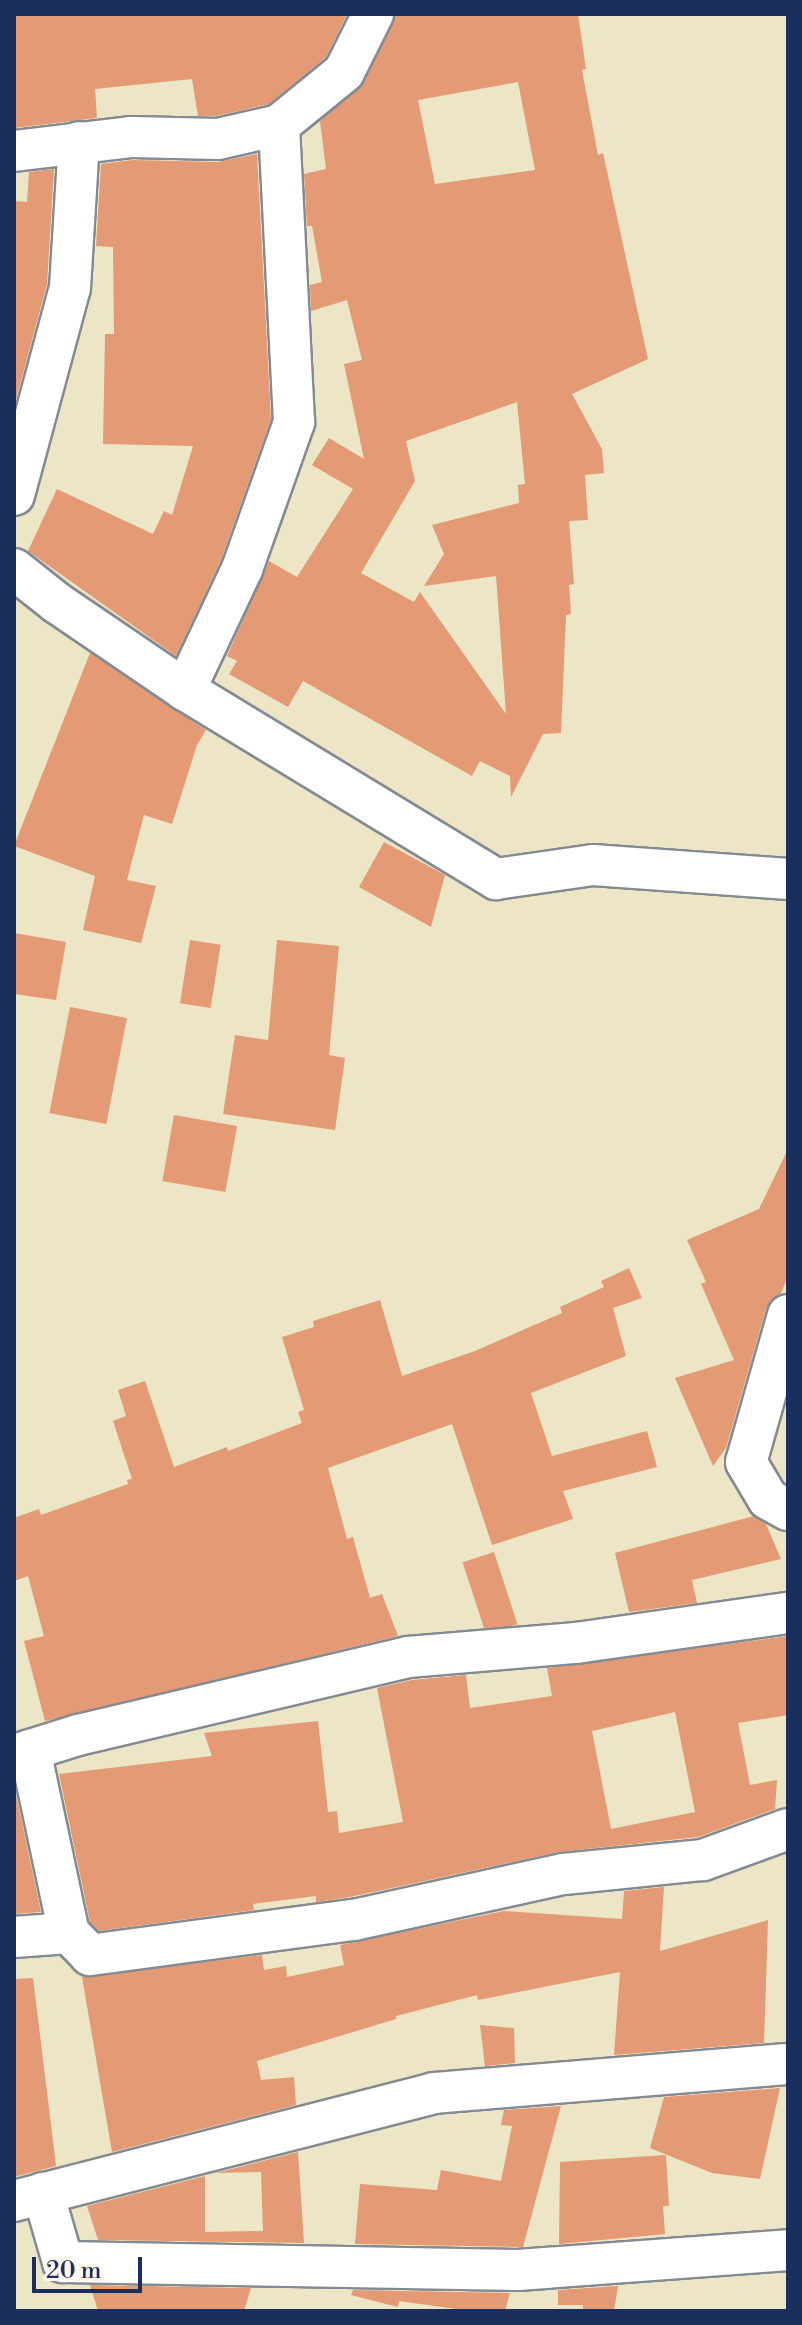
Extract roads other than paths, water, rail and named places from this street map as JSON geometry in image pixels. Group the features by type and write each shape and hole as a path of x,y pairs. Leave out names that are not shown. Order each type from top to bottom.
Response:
{"street":[{"path":"14,151 132,137 218,139 279,125 344,72 373,14"},
{"path":"185,690 242,569 294,422 279,125"},
{"path":"14,495 70,288 79,142"},
{"path":"14,569 57,603 185,690 496,879 593,865 788,879"},
{"path":"788,1315 746,1462 768,1499 788,1510"},
{"path":"788,1613 576,1643 408,1657 78,1735 22,1752 69,1933 90,1955 354,1920 564,1874 703,1860 788,1829"},
{"path":"14,1937 69,1933"},
{"path":"788,2064 434,2093 29,2197 63,2262 518,2270 788,2250"}]}
